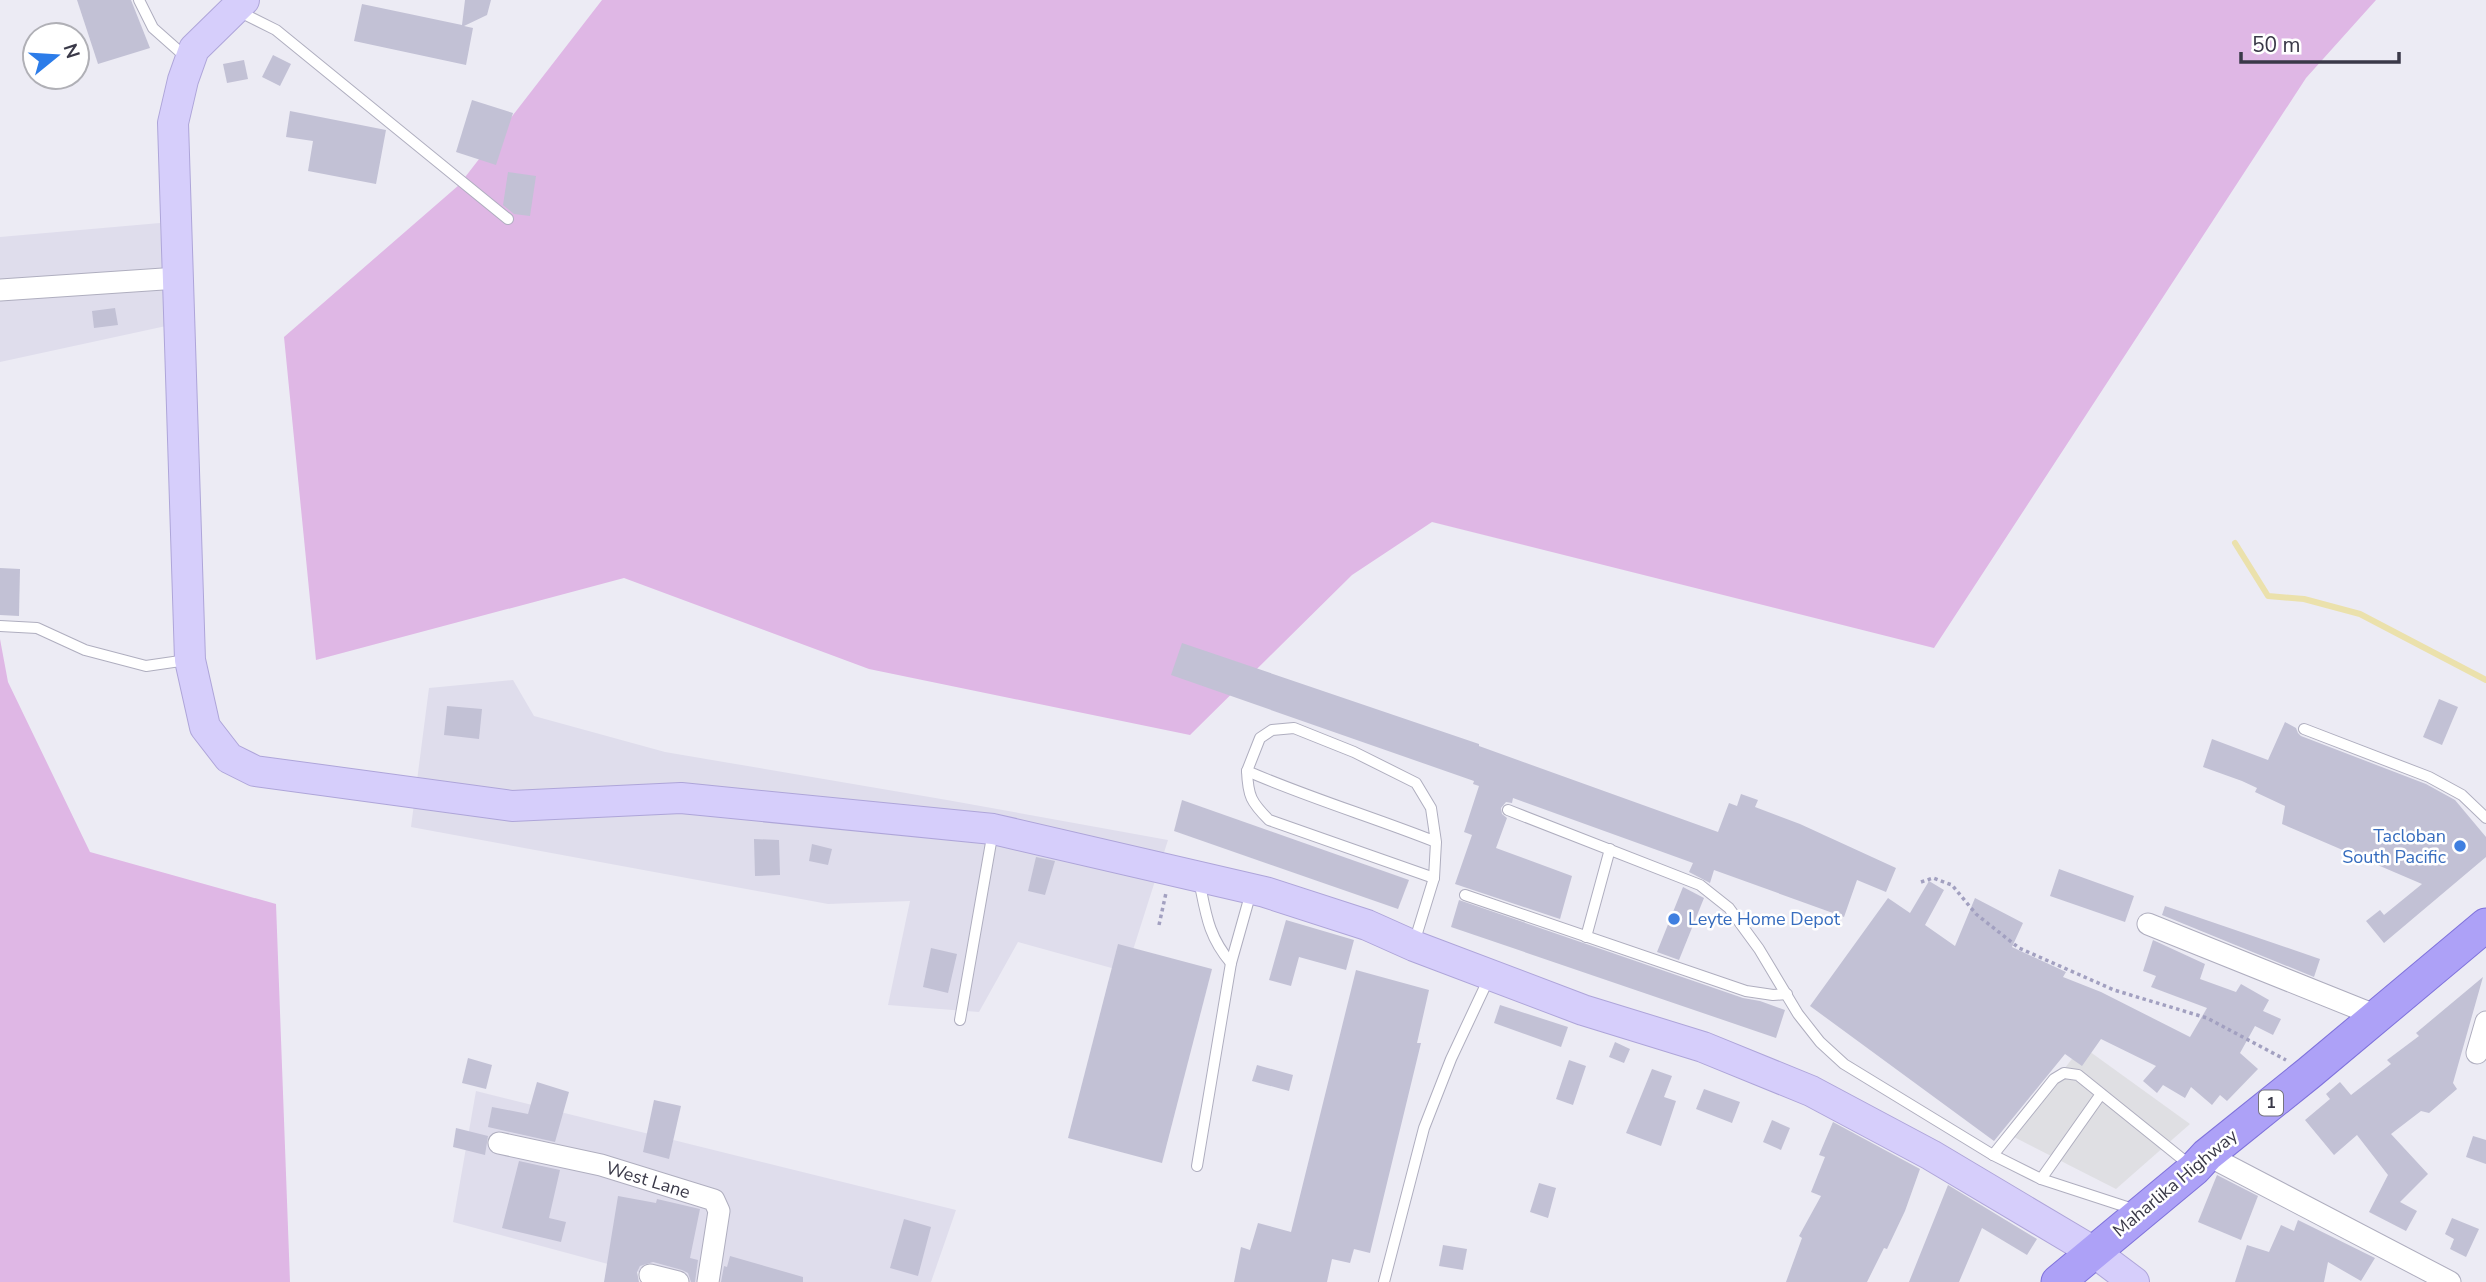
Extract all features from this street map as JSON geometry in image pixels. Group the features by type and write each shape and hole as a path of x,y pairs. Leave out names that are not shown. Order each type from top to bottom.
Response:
{"main road":[{"name":"Maharlika Highway","path":"2058,1282 2377,1016 2482,937"}],"street":[{"path":"239,5 194,49 173,123 190,660 205,727 229,758 255,771 512,806 681,798 993,829 1252,889 1367,925 1414,946 1583,1010 1703,1047 1811,1091 1931,1155 2094,1252 2134,1282"},
{"path":"0,290 178,278"},
{"path":"2148,924 2377,1016"},
{"path":"2477,1053 2486,1022"},
{"name":"West Lane","path":"499,1143 601,1165 714,1199 719,1211 708,1282"},
{"path":"2201,1162 2451,1282"},
{"path":"650,1275 678,1282"}],"lane":[{"path":"139,0 153,28 190,61"},
{"path":"239,5 276,30 508,219"},
{"path":"0,626 37,628 85,650 146,666 190,660"},
{"path":"1414,946 1434,878 1436,842 1431,808 1416,783 1354,752 1294,728 1272,730 1261,738 1247,771 1248,793 1254,805 1269,820 1434,878"},
{"path":"2304,729 2429,777 2462,795 2486,818"},
{"path":"1247,771 1284,788 1376,818 1436,842"},
{"path":"1508,810 1700,885 1729,908 1759,949 1798,1014 1820,1042 1844,1064 1993,1155 2041,1179 2142,1212"},
{"path":"960,1020 993,829"},
{"path":"1586,937 1610,849"},
{"path":"1185,873 1217,947 1231,963"},
{"path":"1196,1166 1231,963 1252,889"},
{"path":"1465,895 1746,991 1787,994"},
{"path":"1384,1282 1424,1128 1451,1059 1491,975"},
{"path":"1993,1155 2054,1079 2064,1073 2078,1076 2201,1162"},
{"path":"2041,1179 2101,1094"}],"path":[{"path":"1159,925 1185,873"},
{"path":"1921,882 1933,878 1952,885 1976,914 2020,948 2114,990 2207,1018 2309,1073"}],"shaded area":[{"path":"602,0 2376,0 2306,78 1934,648 1432,522 1352,575 1190,735 869,669 624,578 316,660 284,337 459,185"},
{"path":"160,223 166,326 0,362 0,237"},
{"path":"0,639 8,682 90,852 276,904 290,1282 0,1282"},
{"path":"513,680 534,716 665,752 1168,840 1126,972 1018,942 979,1012 888,1005 910,901 828,904 411,827 429,688"},
{"path":"2082,1046 2190,1124 2116,1189 2012,1136"},
{"path":"476,1091 956,1210 931,1282 668,1282 453,1222"}],"building":[{"path":"77,0 131,0 150,48 98,64 91,43 91,21 84,21"},
{"path":"465,0 491,0 487,15 464,26 473,28 466,65 354,41 362,4 462,25"},
{"path":"273,55 291,64 280,86 262,77"},
{"path":"244,60 248,79 227,83 223,64"},
{"path":"472,100 513,113 496,165 456,152"},
{"path":"290,111 386,130 376,184 308,171 313,141 286,137"},
{"path":"508,172 536,176 530,216 514,214 503,205"},
{"path":"115,308 118,325 94,328 92,311"},
{"path":"0,568 20,569 19,616 0,615"},
{"path":"1182,643 1479,744 1718,832 1729,803 1737,806 1741,794 1758,800 1755,807 1800,824 1896,868 1886,892 1857,880 1844,917 1714,870 1710,883 1689,872 1693,863 1513,798 1512,803 1506,802 1501,808 1502,814 1507,818 1496,848 1572,876 1560,919 1455,884 1472,835 1464,832 1479,786 1473,784 1474,781 1171,675"},
{"path":"2439,699 2458,707 2442,745 2423,737"},
{"path":"447,706 482,709 479,739 444,735"},
{"path":"2285,722 2296,728 2301,736 2426,784 2455,800 2486,837 2486,857 2384,943 2366,921 2380,910 2384,915 2422,884 2282,824 2285,806 2255,792 2257,788 2203,767 2212,739 2268,760"},
{"path":"1182,800 1409,880 1398,909 1174,831"},
{"path":"754,839 779,840 780,875 755,876"},
{"path":"812,844 832,849 828,865 809,861"},
{"path":"1036,857 1055,861 1045,895 1028,891"},
{"path":"2059,869 2134,896 2125,922 2050,896"},
{"path":"1929,881 1944,890 1925,925 1955,946 1975,898 2023,923 2012,947 2066,972 2063,977 2101,992 2190,1037 2207,1008 2151,987 2156,976 2143,971 2153,940 2205,964 2200,979 2236,992 2241,984 2269,1000 2263,1011 2281,1019 2273,1035 2255,1026 2240,1053 2258,1069 2227,1101 2220,1095 2212,1105 2191,1087 2185,1098 2163,1085 2157,1093 2143,1081 2156,1066 2101,1039 2082,1066 2065,1054 1994,1141 1810,1006 1888,898 1910,913"},
{"path":"1683,887 1704,898 1679,960 1657,952"},
{"path":"1459,900 1785,1010 1776,1038 1451,927"},
{"path":"2165,906 2320,959 2314,977 2162,915"},
{"path":"1286,920 1354,940 1346,970 1299,957 1291,986 1269,980"},
{"path":"1118,944 1212,969 1162,1163 1068,1138"},
{"path":"931,948 957,954 948,993 923,987"},
{"path":"1356,970 1429,990 1417,1043 1421,1043 1370,1253 1354,1249 1350,1263 1332,1259 1327,1282 1234,1282 1241,1247 1250,1250 1258,1223 1291,1232"},
{"path":"2483,977 2453,1083 2457,1089 2429,1113 2421,1111 2391,1134 2428,1174 2400,1202 2417,1211 2406,1231 2369,1212 2388,1175 2357,1135 2334,1155 2305,1120 2330,1099 2326,1094 2340,1082 2351,1095 2391,1064 2387,1060 2419,1036 2416,1033"},
{"path":"1500,1005 1568,1027 1561,1047 1494,1023"},
{"path":"1615,1042 1630,1049 1624,1063 1609,1057"},
{"path":"468,1058 492,1065 486,1089 462,1083"},
{"path":"1569,1060 1586,1066 1573,1105 1556,1099"},
{"path":"1257,1065 1293,1075 1289,1091 1252,1081"},
{"path":"1652,1069 1672,1076 1664,1097 1676,1101 1661,1146 1626,1133"},
{"path":"537,1082 569,1092 555,1142 488,1127 492,1107 528,1114"},
{"path":"1704,1089 1740,1102 1732,1123 1696,1109"},
{"path":"654,1100 681,1106 669,1159 643,1152"},
{"path":"1772,1120 1790,1128 1781,1150 1763,1142"},
{"path":"1833,1122 1920,1169 1905,1211 1867,1282 1786,1282 1802,1238 1799,1236 1821,1196 1811,1192 1825,1157 1819,1155"},
{"path":"456,1128 488,1136 485,1155 453,1147"},
{"path":"2473,1136 2486,1140 2486,1164 2466,1157"},
{"path":"519,1161 560,1170 549,1218 566,1222 561,1242 502,1228"},
{"path":"2217,1175 2258,1196 2241,1240 2198,1222"},
{"path":"1539,1183 1556,1188 1548,1218 1530,1212"},
{"path":"1948,1185 2037,1239 2027,1255 1982,1228 1959,1282 1909,1282"},
{"path":"618,1196 656,1203 657,1199 700,1209 690,1258 698,1260 695,1282 691,1282 688,1273 682,1270 653,1262 640,1266 637,1272 639,1282 604,1282"},
{"path":"2452,1218 2479,1229 2466,1257 2450,1249 2454,1239 2445,1234"},
{"path":"904,1219 931,1227 918,1276 890,1268"},
{"path":"2298,1220 2375,1258 2361,1281 2328,1262 2324,1282 2235,1282 2247,1245 2269,1252 2281,1225 2294,1231"},
{"path":"1443,1245 1467,1249 1463,1270 1439,1266"},
{"path":"730,1256 803,1277 803,1282 721,1282 724,1266 727,1267"}],"waterway":[{"path":"2235,543 2268,596 2304,599 2360,614 2486,680"}],"place":[{"name":"Tacloban South Pacific","path":"2460,846"},
{"name":"Leyte Home Depot","path":"1674,919"}]}
